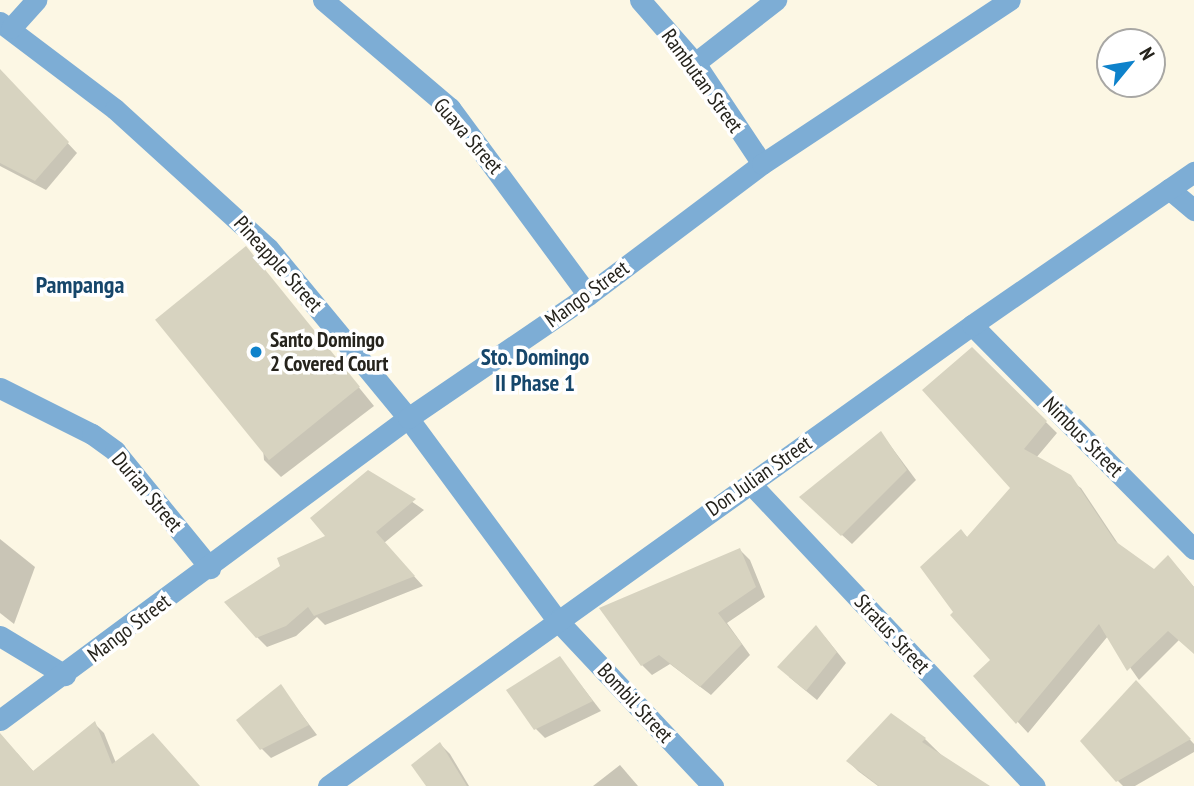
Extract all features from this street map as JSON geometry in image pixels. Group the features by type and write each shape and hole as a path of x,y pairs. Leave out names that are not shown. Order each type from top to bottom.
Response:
{"street":[{"path":"6,25 36,0"},
{"name":"Guava Street","path":"323,0 450,108 588,295"},
{"name":"Rambutan Street","path":"640,0 695,63 762,164"},
{"path":"695,63 776,0"},
{"name":"Mango Street","path":"0,720 65,676 408,418 588,295 762,164 1010,0"},
{"name":"Pineapple Street","path":"6,25 116,109 268,248 408,418 557,621"},
{"name":"Don Julian Street","path":"328,786 972,324 1194,172"},
{"path":"1169,189 1194,211"},
{"name":"Nimbus Street","path":"972,324 1194,549"},
{"name":"Durian Street","path":"0,388 92,434 115,452 210,568"},
{"name":"Stratus Street","path":"750,483 1035,786"},
{"name":"Bombil Street","path":"557,621 713,786"},
{"path":"0,636 65,676"}],"building":[{"path":"0,69 69,142 35,181 0,163"},
{"name":"Santo Domingo 2 Covered Court","path":"246,246 360,387 269,460 155,320"},
{"path":"972,347 1047,421 1024,449 1071,475 1115,541 1154,569 1168,555 1194,587 1194,654 1168,631 1127,671 1099,624 1016,724 973,676 990,660 950,615 953,612 920,567 961,529 967,537 1010,488 922,390"},
{"path":"881,431 907,470 841,536 799,497"},
{"path":"368,470 416,499 376,532 415,576 314,616 308,607 286,626 256,638 224,602 280,566 277,558 325,536 310,518"},
{"path":"740,548 756,587 718,613 742,644 700,687 659,655 641,666 599,608"},
{"path":"816,625 837,652 806,691 777,667"},
{"path":"560,656 593,701 534,730 506,690"},
{"path":"1136,680 1191,739 1116,782 1080,741"},
{"path":"281,684 309,725 260,750 236,720"},
{"path":"891,713 926,738 922,742 990,786 879,786 846,761"},
{"path":"95,721 112,764 153,733 200,786 0,786 0,733 33,771"},
{"path":"440,742 467,786 426,786 411,765"}],"place":[{"name":"Santo Domingo 2 Covered Court","path":"256,352"}],"district":[{"name":"Pampanga","path":"80,285"},
{"name":"Sto. Domingo II Phase 1","path":"535,370"}]}
